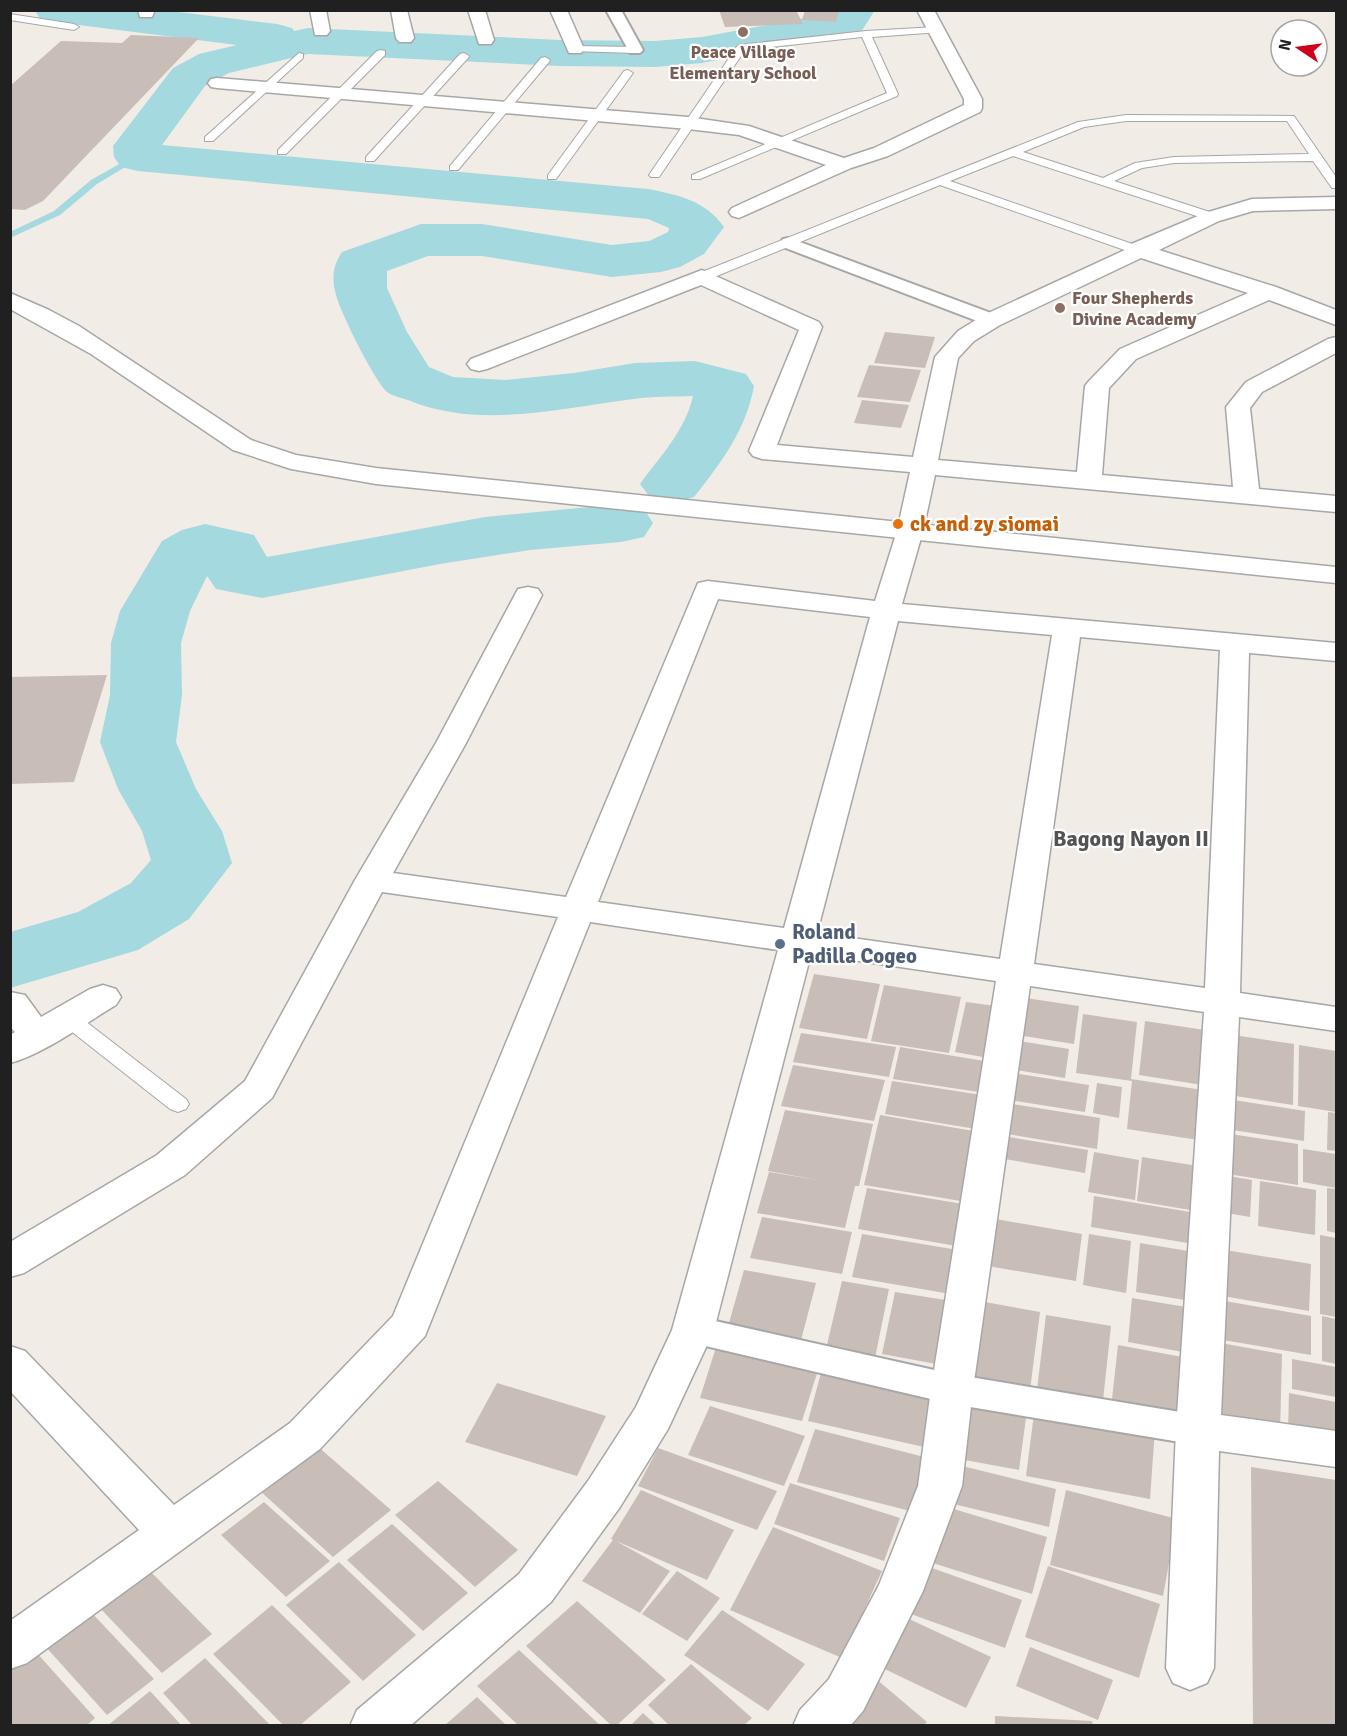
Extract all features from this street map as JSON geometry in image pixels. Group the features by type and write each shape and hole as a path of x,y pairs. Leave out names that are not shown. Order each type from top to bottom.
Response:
{"street":[{"path":"318,10 321,31"},
{"path":"399,10 405,38"},
{"path":"476,10 484,40"},
{"path":"558,10 575,49"},
{"path":"613,10 635,50"},
{"path":"739,212 844,164 881,152 973,108 973,99 924,10"},
{"path":"217,83 688,123 742,130 844,164"},
{"path":"374,1725 535,1587 604,1494 653,1417 693,1330 800,940 886,611 910,531 947,357 966,336 993,320 1137,250 1212,217 1252,205 1336,203"},
{"path":"789,243 993,320"},
{"path":"1137,250 1268,292 1336,318"},
{"path":"479,364 702,277 811,327 762,451 1336,504"},
{"path":"1089,481 1097,386 1128,354 1268,292"},
{"path":"14,305 76,334 242,446 273,458 321,469 1336,575"},
{"path":"1247,496 1238,406 1254,387 1336,344"},
{"path":"10,1648 305,1436 410,1325 708,589 886,611 1235,645 1336,652"},
{"path":"10,1262 171,1165 258,1089 372,880 451,743 528,595"},
{"path":"817,1725 846,1695 900,1591 940,1486 952,1389 1067,628"},
{"path":"1190,1668 1198,1430 1222,1001 1235,645"},
{"path":"372,880 1016,971 1336,1019"},
{"path":"12,1003 24,1044 104,997"},
{"path":"693,1330 952,1389 1198,1430 1336,1449"},
{"path":"10,1363 171,1533"}],"lane":[{"path":"10,17 74,27"},
{"path":"655,175 688,123 742,47 866,34 936,30"},
{"path":"696,177 893,94 866,34"},
{"path":"575,49 635,50"},
{"path":"282,152 381,52"},
{"path":"209,139 299,56"},
{"path":"370,159 464,56"},
{"path":"454,168 507,108 545,60"},
{"path":"552,177 628,73"},
{"path":"702,277 1082,124 1115,120 1290,118 1336,185"},
{"path":"1013,152 1212,217"},
{"path":"1105,181 1139,165 1174,160 1317,157"},
{"path":"940,182 1137,250"},
{"path":"69,1019 178,1104"}],"building":[{"path":"719,10 796,10 803,24 725,27"},
{"path":"805,10 839,10 836,22 802,20"},
{"path":"131,35 199,38 43,201 25,210 10,209 10,86 61,41 122,43"},
{"path":"885,332 935,337 925,368 874,363"},
{"path":"869,365 921,370 910,402 857,397"},
{"path":"862,400 909,405 901,428 854,423"},
{"path":"107,675 74,782 10,784 10,677"},
{"path":"814,974 880,984 867,1039 799,1028"},
{"path":"884,985 961,997 949,1053 871,1041"},
{"path":"1019,997 1079,1006 1074,1044 1012,1034"},
{"path":"966,1002 1003,1007 994,1059 955,1052"},
{"path":"1083,1014 1137,1022 1131,1079 1209,1091 1205,1141 1127,1129 1132,1081 1076,1073"},
{"path":"1145,1021 1218,1032 1215,1087 1139,1075"},
{"path":"801,1033 896,1047 889,1077 793,1062"},
{"path":"1227,1034 1294,1044 1293,1105 1223,1094"},
{"path":"1007,1039 1069,1049 1065,1078 1003,1068"},
{"path":"1299,1045 1336,1051 1336,1112 1298,1106"},
{"path":"900,1047 990,1062 985,1093 893,1079"},
{"path":"793,1065 885,1080 874,1121 781,1106"},
{"path":"1007,1072 1089,1085 1085,1112 1003,1099"},
{"path":"892,1081 988,1096 982,1130 885,1114"},
{"path":"1097,1083 1122,1087 1119,1118 1093,1113"},
{"path":"1221,1098 1305,1111 1304,1141 1219,1128"},
{"path":"1006,1103 1100,1118 1097,1149 1001,1133"},
{"path":"785,1110 873,1124 859,1186 855,1186 845,1228 757,1213 769,1172 824,1181 768,1171"},
{"path":"1328,1112 1336,1113 1336,1151 1327,1150"},
{"path":"880,1115 991,1134 979,1204 864,1185"},
{"path":"1217,1132 1298,1144 1298,1185 1215,1172"},
{"path":"997,1135 1088,1150 1085,1173 993,1157"},
{"path":"1303,1149 1336,1154 1336,1188 1303,1182"},
{"path":"1094,1152 1139,1160 1135,1200 1088,1192"},
{"path":"1142,1157 1204,1167 1202,1212 1137,1201"},
{"path":"1217,1174 1252,1180 1250,1217 1215,1211"},
{"path":"1260,1181 1316,1190 1315,1235 1258,1226"},
{"path":"867,1188 975,1206 968,1248 858,1229"},
{"path":"1327,1188 1336,1189 1336,1233 1327,1231"},
{"path":"1094,1196 1202,1214 1200,1245 1091,1227"},
{"path":"762,1217 852,1232 842,1274 750,1258"},
{"path":"984,1217 1082,1234 1076,1281 976,1264"},
{"path":"862,1234 970,1252 962,1296 852,1277"},
{"path":"1089,1234 1131,1241 1126,1293 1083,1285"},
{"path":"1320,1235 1336,1238 1336,1317 1320,1314"},
{"path":"1140,1243 1206,1254 1203,1303 1136,1292"},
{"path":"1219,1249 1311,1264 1309,1311 1217,1295"},
{"path":"744,1270 816,1283 800,1344 727,1330"},
{"path":"842,1281 889,1289 875,1358 826,1349"},
{"path":"895,1292 958,1302 947,1366 882,1354"},
{"path":"1132,1298 1198,1309 1194,1354 1128,1342"},
{"path":"974,1300 1040,1312 1029,1398 961,1386"},
{"path":"1219,1300 1311,1316 1311,1355 1217,1339"},
{"path":"1046,1315 1111,1326 1102,1410 1036,1398"},
{"path":"1322,1316 1336,1319 1336,1364 1322,1361"},
{"path":"1210,1341 1282,1354 1280,1433 1204,1419"},
{"path":"717,1344 819,1367 802,1421 700,1398"},
{"path":"1118,1345 1188,1358 1185,1412 1112,1399"},
{"path":"1292,1359 1336,1367 1336,1397 1292,1389"},
{"path":"821,1373 935,1397 924,1447 808,1421"},
{"path":"497,1383 606,1416 577,1476 465,1442"},
{"path":"1289,1393 1336,1402 1336,1442 1288,1433"},
{"path":"958,1397 1027,1410 1019,1470 948,1457"},
{"path":"710,1406 805,1436 784,1486 688,1455"},
{"path":"1035,1406 1155,1429 1150,1499 1026,1476"},
{"path":"815,1429 928,1458 914,1512 797,1482"},
{"path":"316,1445 391,1510 333,1557 259,1490"},
{"path":"658,1448 777,1491 757,1530 638,1486"},
{"path":"950,1463 1056,1489 1049,1527 941,1501"},
{"path":"1251,1467 1336,1480 1336,1726 1253,1726"},
{"path":"438,1481 518,1550 475,1587 395,1515"},
{"path":"790,1483 900,1518 884,1561 774,1524"},
{"path":"641,1490 734,1530 707,1580 616,1541 670,1571 640,1613 582,1581 613,1540 611,1539"},
{"path":"1066,1490 1177,1519 1163,1596 1050,1565"},
{"path":"264,1502 330,1561 286,1597 221,1535"},
{"path":"937,1504 1047,1537 1032,1594 920,1559"},
{"path":"392,1524 468,1593 423,1631 347,1560"},
{"path":"773,1527 882,1571 842,1658 730,1610"},
{"path":"339,1562 416,1635 363,1681 286,1605"},
{"path":"915,1562 1022,1600 1005,1648 897,1609"},
{"path":"1048,1566 1160,1604 1139,1678 1025,1637"},
{"path":"148,1569 212,1634 162,1673 98,1606"},
{"path":"677,1571 720,1598 687,1641 642,1614"},
{"path":"577,1601 666,1680 616,1726 612,1726 526,1646"},
{"path":"272,1605 351,1682 299,1726 284,1726 213,1654"},
{"path":"722,1610 805,1664 768,1711 684,1655"},
{"path":"90,1611 154,1679 107,1715 45,1646"},
{"path":"894,1612 991,1657 966,1708 868,1661"},
{"path":"1030,1647 1113,1680 1098,1720 1016,1686"},
{"path":"519,1650 601,1726 519,1726 477,1686"},
{"path":"36,1652 95,1718 86,1726 10,1726 10,1671"},
{"path":"205,1658 271,1726 193,1726 163,1693"},
{"path":"691,1664 752,1718 743,1726 670,1726 648,1705"},
{"path":"875,1678 927,1722 923,1726 827,1726"},
{"path":"150,1691 182,1726 107,1726"},
{"path":"477,1697 507,1726 444,1726"},
{"path":"643,1713 657,1726 630,1726"},
{"path":"995,1716 1092,1721 1093,1726 995,1726"}],"waterway":[{"path":"55,10 277,37"},
{"path":"672,484 712,427 725,386 695,378 635,381 574,391 506,398 444,394 407,379 379,332 360,288 361,263 421,240 482,240 612,261 661,256 686,243 698,227 687,217 669,209 648,204 138,157 137,146 189,77 214,63 308,41 560,53 655,54 702,50 846,23 855,10"},
{"path":"10,236 57,213 94,182 138,157"},
{"path":"10,960 108,931 160,901 192,863 182,831 157,789 138,742 146,695 146,643 155,611 185,555 205,544 231,549 240,575 262,578 485,537 621,523"}],"place":[{"name":"Peace Village Elementary School","path":"743,32"},
{"name":"Four Shepherds Divine Academy","path":"1060,308"},
{"name":"ck and zy siomai","path":"898,524"},
{"name":"Roland Padilla Cogeo","path":"780,944"}],"district":[{"name":"Bagong Nayon II","path":"1131,838"}]}
